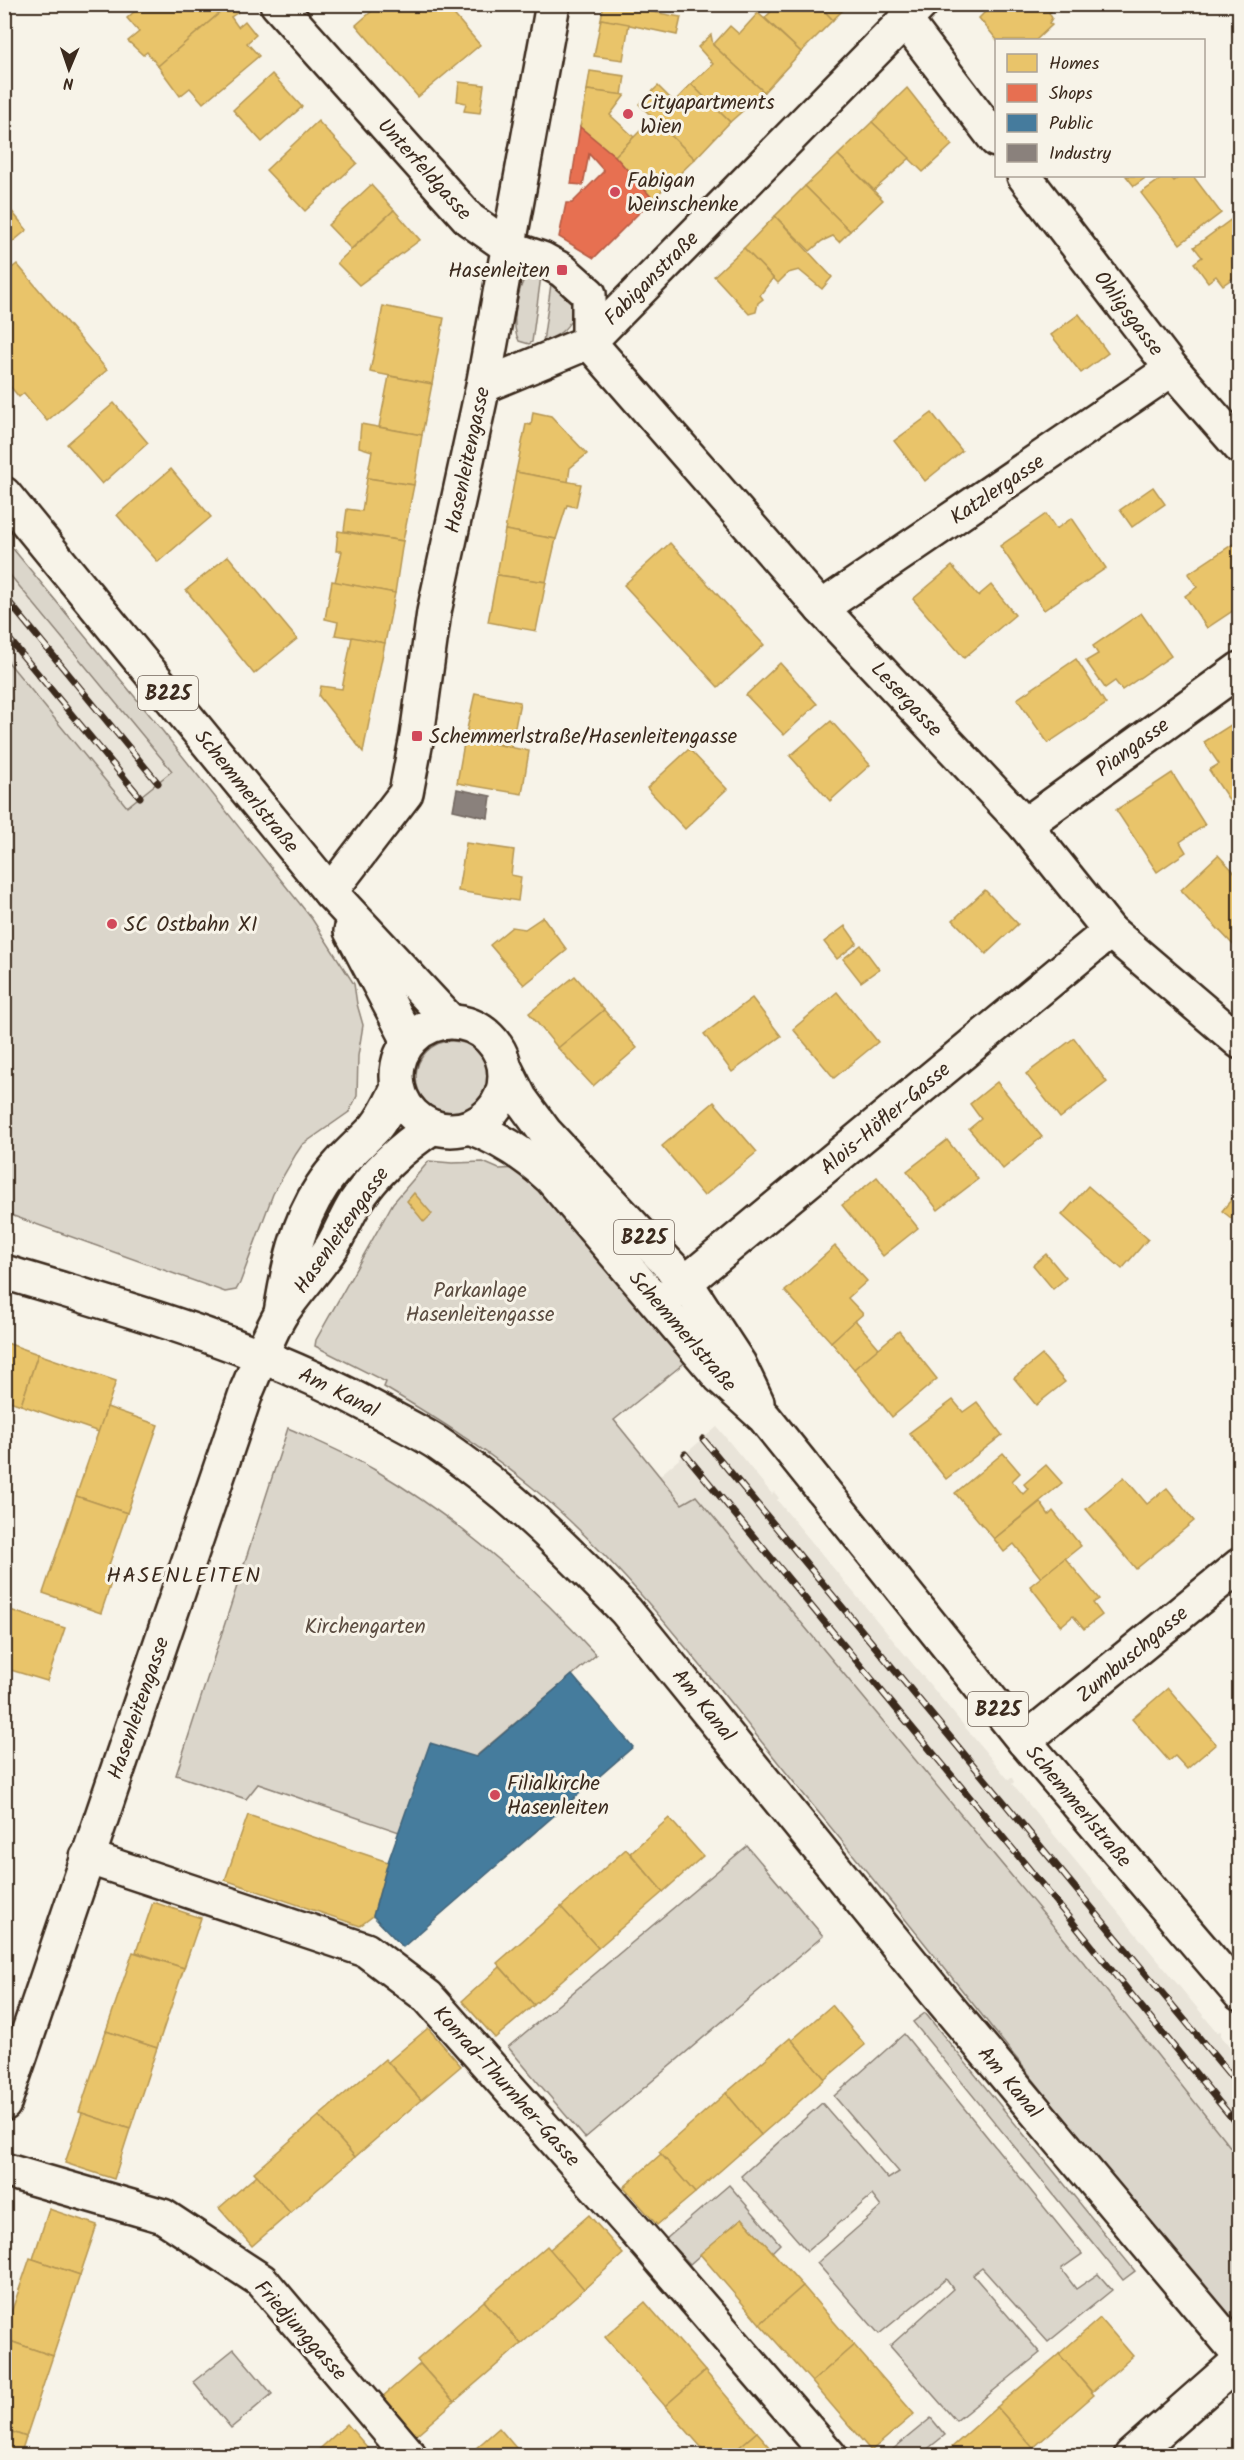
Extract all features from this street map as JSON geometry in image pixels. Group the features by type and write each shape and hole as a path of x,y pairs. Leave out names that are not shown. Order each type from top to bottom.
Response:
{"street":[{"name":"Unterfeldgasse","path":"277,4 470,220 510,248 542,259 562,270 589,294 589,342"},
{"name":"Hasenleitengasse","path":"330,892 406,793 417,736 434,612 483,386 553,4"},
{"path":"913,12 995,138"},
{"name":"Fabiganstraße","path":"483,386 589,342 913,12"},
{"name":"Ohligsgasse","path":"1025,177 1173,369 1239,447"},
{"name":"Lesergasse","path":"589,342 821,608 1025,825 1110,930 1239,1042"},
{"name":"Katzlergasse","path":"821,608 1173,369"},
{"name":"Schemmerlstraße","path":"4,494 330,892 450,1021"},
{"name":"Piangasse","path":"1025,825 1239,669"},
{"name":"Schemmerlstraße","path":"330,892 409,1041"},
{"name":"Alois-Höfler-Gasse","path":"659,1304 1110,930"},
{"path":"433,1127 419,1120 405,1106 398,1088 397,1071 401,1053 409,1041 426,1027 450,1021"},
{"name":"B225","path":"450,1021 469,1024 489,1036 501,1052 506,1070"},
{"path":"470,1127 484,1120 497,1107 504,1090 506,1070"},
{"name":"Schemmerlstraße","path":"506,1070 520,1098 545,1132 686,1283 739,1364 765,1417"},
{"name":"Hasenleitengasse","path":"281,1314 288,1268 300,1230 312,1203 322,1185 344,1158 376,1126 389,1108 398,1088"},
{"name":"Hasenleitengasse","path":"4,2104 247,1390 262,1355 281,1314 313,1274 354,1204 373,1178 398,1152 433,1127"},
{"name":"B225","path":"433,1127 450,1131 470,1127"},
{"name":"Schemmerlstraße","path":"470,1127 491,1135 523,1153 551,1178 720,1377 765,1417 1023,1741 1239,1994"},
{"name":"Am Kanal","path":"4,1272 111,1303 262,1355 333,1387 435,1442 505,1493 578,1560 626,1611 937,1994 1239,2358"},
{"name":"Zumbuschgasse","path":"1023,1741 1239,1565"},
{"name":"Konrad-Thurnher-Gasse","path":"87,1857 366,1950 428,1997 656,2254 830,2456"},
{"name":"Friedjunggasse","path":"4,2170 163,2216 262,2281 410,2456"},
{"path":"1131,2456 1239,2358"}],"shaded area":[{"path":"4,569 172,771 127,807 5,658"},
{"path":"717,1427 772,1494 774,1492 779,1498 777,1500 1008,1779 1012,1778 1014,1782 1012,1784 1217,2032 1221,2031 1221,2036 1239,2058 1239,2159 1139,2032 659,1476"}],"green space":[{"path":"541,276 532,342 529,344 519,341 515,319 517,301 524,279"},
{"path":"551,284 557,284 569,294 574,316 561,332 543,342"},
{"name":"SC Ostbahn XI","path":"5,539 153,719 312,919 354,984 363,1025 358,1056 357,1096 349,1112 302,1145 296,1154 273,1194 236,1290 225,1292 5,1213 5,658 127,807 172,771 5,569"},
{"path":"459,1041 478,1051 486,1063 488,1077 486,1091 478,1103 466,1111 445,1113 426,1103 418,1091 416,1070 426,1051 438,1043"},
{"name":"Parkanlage Hasenleitengasse","path":"429,1161 483,1162 499,1169 521,1168 688,1360 614,1420 682,1504 696,1496 1094,1975 1239,2158 1239,2335 712,1679 609,1560 533,1488 497,1460 442,1422 384,1387 386,1382 315,1346 316,1340 393,1203"},
{"name":"Kirchengarten","path":"288,1428 365,1464 435,1509 519,1578 596,1655 475,1757 399,1832 258,1784 246,1799 176,1775"},
{"path":"747,1846 823,1936 585,2138 508,2047"},
{"path":"925,2013 1135,2271 1123,2280 913,2022"},
{"path":"904,2034 1082,2254 1061,2269 1076,2289 1098,2274 1112,2290 1048,2342 982,2268 973,2275 1040,2353 956,2421 890,2346 953,2289 946,2279 879,2334 817,2263 881,2207 872,2195 807,2251 741,2176 822,2103 888,2179 899,2172 834,2096"},
{"path":"729,2185 780,2244 772,2252 742,2218 690,2264 666,2239"},
{"path":"234,2349 272,2394 231,2428 193,2382"},
{"path":"931,2418 945,2435 920,2455 886,2455"}],"building: Homes":[{"path":"143,4 229,5 158,66 147,52 143,55 128,41 139,32 127,18"},
{"path":"380,4 445,4 480,45 418,97 356,25"},
{"path":"604,4 653,4 652,12 681,17 677,35 601,19"},
{"path":"778,4 818,4 833,20 801,52 765,18"},
{"path":"818,4 849,4 833,20"},
{"path":"993,4 1060,4 1049,13 1052,18 1049,23 1052,25 1037,39 996,39 979,18"},
{"path":"229,5 237,13 231,17 238,27 245,21 256,35 247,43 259,56 203,103 190,88 180,96 158,66"},
{"path":"758,13 801,52 764,92 713,45 730,26 739,34"},
{"path":"601,19 629,24 623,60 594,56"},
{"path":"711,35 713,45 764,92 730,122 691,84 713,64 698,47"},
{"path":"590,71 625,76 622,95 587,90"},
{"path":"272,74 302,107 262,142 233,110"},
{"path":"459,82 484,85 480,113 464,111 466,103 457,101"},
{"path":"691,84 730,122 695,159 639,104 658,86 674,102"},
{"path":"907,88 952,145 923,172 872,122"},
{"path":"587,90 625,95 610,115 634,137 615,156 580,127"},
{"path":"653,118 695,159 653,199 615,156"},
{"path":"318,121 357,163 305,211 266,170"},
{"path":"872,122 910,158 874,190 838,155"},
{"path":"838,155 883,200 850,231 805,186"},
{"path":"1127,177 1147,177 1134,186"},
{"path":"1164,177 1171,177 1174,181 1180,177 1194,177 1221,213 1180,244 1141,193"},
{"path":"371,185 394,210 351,249 328,225"},
{"path":"805,186 850,231 839,242 833,236 822,241 810,251 775,216"},
{"path":"5,203 27,230 10,244 4,237"},
{"path":"394,210 420,240 359,285 337,263"},
{"path":"1240,213 1240,273 1223,285 1216,276 1208,282 1194,263 1202,257 1194,247"},
{"path":"775,216 832,277 822,289 799,270 788,273 778,283 744,248"},
{"path":"744,248 773,278 760,295 763,299 758,303 756,312 749,314 714,276"},
{"path":"17,264 107,370 47,421 24,393 19,397 4,379 4,274"},
{"path":"383,306 444,318 432,384 370,372"},
{"path":"1079,314 1108,353 1081,373 1051,335"},
{"path":"389,376 432,384 422,435 379,427"},
{"path":"114,403 148,443 102,484 67,444"},
{"path":"533,412 551,416 587,454 570,468 568,482 516,472 526,424 531,425"},
{"path":"932,413 962,451 925,481 894,441"},
{"path":"361,424 422,435 414,485 367,478 372,451 359,447"},
{"path":"171,469 211,517 158,562 117,515"},
{"path":"516,472 581,484 576,507 567,505 556,539 505,530"},
{"path":"367,478 414,485 403,541 344,531 347,509 362,511"},
{"path":"1153,487 1165,504 1132,527 1120,510"},
{"path":"1046,514 1056,529 1072,518 1106,568 1044,610 1000,546"},
{"path":"505,530 556,539 546,582 497,575"},
{"path":"338,531 403,541 395,593 335,582 342,551 336,551"},
{"path":"1236,542 1240,548 1240,606 1207,628 1185,596 1197,587 1188,574"},
{"path":"670,543 764,645 718,687 624,585"},
{"path":"228,556 297,639 254,674 186,590"},
{"path":"952,566 978,596 991,585 1015,615 964,658 913,599"},
{"path":"497,575 546,582 536,631 488,622"},
{"path":"332,581 395,593 385,643 335,635 338,622 325,619"},
{"path":"1141,613 1171,656 1122,690 1115,681 1105,688 1086,661 1098,654 1093,646"},
{"path":"352,637 385,643 363,752 319,696 321,686 342,689"},
{"path":"1076,659 1106,704 1048,743 1017,699"},
{"path":"780,663 817,704 784,735 746,695"},
{"path":"475,693 520,702 511,747 465,738"},
{"path":"1240,719 1240,816 1209,770 1219,764 1204,742"},
{"path":"831,721 870,765 830,801 790,756"},
{"path":"465,738 529,751 522,794 457,783"},
{"path":"689,749 727,789 685,829 647,788"},
{"path":"1172,773 1205,825 1180,842 1186,852 1157,872 1116,810"},
{"path":"466,843 514,850 511,875 521,877 518,901 458,891"},
{"path":"1218,855 1240,878 1240,952 1181,890"},
{"path":"985,890 1018,924 986,954 953,920"},
{"path":"543,917 567,950 524,985 490,945 512,927 525,929"},
{"path":"845,926 857,943 837,959 824,942"},
{"path":"861,945 879,969 861,982 843,959"},
{"path":"575,976 604,1010 558,1048 529,1013"},
{"path":"837,992 878,1042 834,1078 793,1029"},
{"path":"752,998 781,1036 732,1072 704,1034"},
{"path":"604,1010 637,1048 593,1086 558,1048"},
{"path":"1074,1038 1107,1082 1060,1118 1026,1074"},
{"path":"997,1082 1042,1137 1003,1169 969,1129 981,1119 970,1104"},
{"path":"714,1102 757,1152 704,1196 662,1146"},
{"path":"947,1140 978,1179 938,1210 907,1171"},
{"path":"877,1177 918,1228 883,1256 842,1205"},
{"path":"1088,1186 1148,1239 1122,1269 1062,1215"},
{"path":"1240,1189 1240,1225 1222,1211"},
{"path":"414,1193 432,1214 424,1222 407,1201"},
{"path":"835,1246 867,1281 848,1298 863,1314 831,1342 785,1291"},
{"path":"1046,1254 1066,1278 1053,1289 1033,1265"},
{"path":"855,1320 879,1348 854,1369 831,1342"},
{"path":"899,1331 937,1379 892,1417 854,1369"},
{"path":"4,1342 38,1354 21,1405 4,1399"},
{"path":"38,1354 116,1381 99,1432 21,1405"},
{"path":"1042,1355 1065,1382 1036,1405 1014,1378"},
{"path":"953,1400 963,1412 977,1402 1002,1435 946,1479 909,1433"},
{"path":"107,1407 158,1425 127,1513 76,1496"},
{"path":"1003,1453 1020,1473 1012,1481 1023,1494 1028,1489 1024,1484 1046,1465 1062,1483 994,1539 955,1493"},
{"path":"1124,1477 1147,1504 1167,1488 1194,1521 1136,1569 1086,1509"},
{"path":"76,1496 127,1513 109,1565 116,1568 101,1613 43,1593"},
{"path":"1040,1502 1049,1515 1053,1511 1081,1546 1041,1578 1014,1544 1004,1552 994,1539"},
{"path":"1065,1558 1099,1599 1093,1603 1102,1615 1084,1629 1073,1616 1061,1626 1030,1586"},
{"path":"4,1608 65,1628 47,1681 4,1668"},
{"path":"1168,1688 1216,1744 1187,1769 1175,1756 1169,1761 1132,1719"},
{"path":"248,1815 388,1862 373,1916 360,1926 225,1880"},
{"path":"669,1818 703,1856 663,1892 630,1853"},
{"path":"626,1849 663,1892 598,1948 561,1907"},
{"path":"153,1902 201,1918 184,1968 136,1952"},
{"path":"561,1907 598,1948 534,2005 497,1963"},
{"path":"133,1952 184,1968 157,2048 106,2031"},
{"path":"500,1967 534,2005 495,2038 462,2001"},
{"path":"832,2005 865,2045 825,2079 792,2040"},
{"path":"428,2028 461,2066 421,2100 388,2062"},
{"path":"106,2031 157,2048 130,2129 79,2112"},
{"path":"790,2038 825,2079 761,2135 726,2093"},
{"path":"385,2059 421,2100 355,2157 319,2116"},
{"path":"726,2093 761,2135 695,2193 659,2152"},
{"path":"82,2113 130,2129 114,2179 65,2163"},
{"path":"319,2116 355,2157 290,2213 254,2172"},
{"path":"661,2154 695,2193 657,2225 624,2187"},
{"path":"257,2175 290,2213 252,2246 219,2208"},
{"path":"49,2209 97,2225 80,2275 33,2259"},
{"path":"589,2215 623,2254 584,2289 549,2250"},
{"path":"742,2218 803,2286 760,2324 700,2254"},
{"path":"547,2246 584,2289 521,2344 484,2301"},
{"path":"30,2258 80,2275 53,2356 4,2339 4,2333"},
{"path":"803,2286 854,2345 812,2382 760,2324"},
{"path":"484,2301 521,2344 454,2402 417,2360"},
{"path":"645,2302 705,2371 665,2406 605,2337"},
{"path":"1100,2318 1133,2356 1092,2392 1059,2354"},
{"path":"4,2339 53,2356 26,2437 4,2429"},
{"path":"854,2345 914,2414 871,2451 812,2382"},
{"path":"1059,2354 1094,2395 1033,2448 997,2407"},
{"path":"420,2364 454,2402 416,2435 382,2397"},
{"path":"705,2371 757,2432 729,2456 709,2456 665,2406"},
{"path":"997,2407 1033,2448 1025,2456 942,2456"},
{"path":"347,2424 375,2456 312,2456"},
{"path":"499,2428 523,2456 467,2456"},
{"path":"4,2429 26,2437 20,2456 4,2456"},
{"path":"757,2432 778,2456 729,2456"}],"building: Shops":[{"name":"Fabigan Weinschenke","path":"580,127 615,156 653,199 594,258 559,237 566,203 572,203 604,171 589,154 583,185 571,184"}],"building: Public":[{"name":"Filialkirche Hasenleiten","path":"572,1675 633,1747 403,1947 373,1916 388,1862 430,1743 476,1757"}],"building: Industry":[{"path":"457,789 491,796 488,818 453,810"}],"railway":[{"path":"4,596 158,783"},
{"path":"4,633 140,797"},
{"path":"703,1439 1240,2087"},
{"path":"685,1454 1025,1864 1240,2128"}],"place":[{"name":"Cityapartments Wien","path":"628,114"},
{"name":"Fabigan Weinschenke","path":"615,192"},
{"name":"Hasenleiten","path":"562,270"},
{"name":"Schemmerlstraße/Hasenleitengasse","path":"417,736"},
{"name":"SC Ostbahn XI","path":"112,924"},
{"name":"Filialkirche Hasenleiten","path":"495,1795"}],"district":[{"name":"HASENLEITEN","path":"184,1574"}]}
